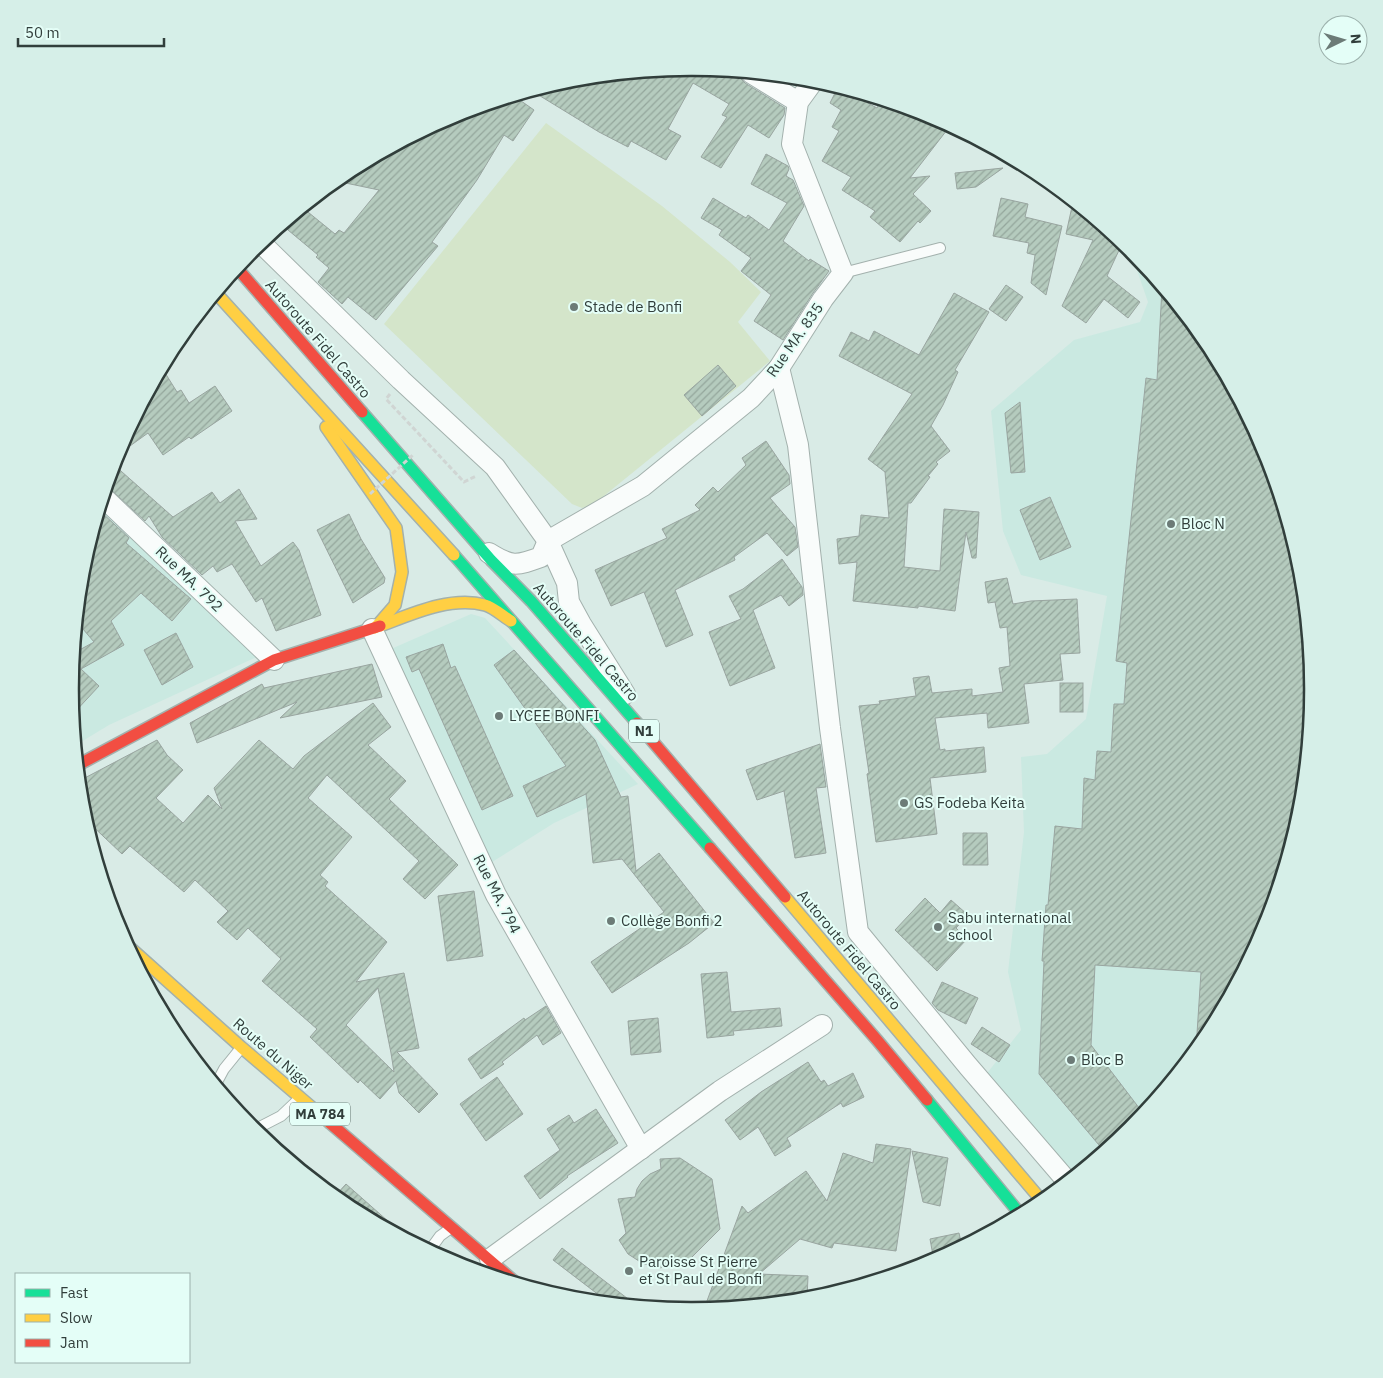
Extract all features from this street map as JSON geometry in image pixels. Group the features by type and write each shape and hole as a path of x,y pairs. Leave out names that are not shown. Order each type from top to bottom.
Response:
{"main road":[{"name":"Autoroute Fidel Castro","path":"242,273 481,548 531,600 1037,1195"},
{"name":"N1","path":"220,298 511,621 872,1034 1016,1209"},
{"path":"284,368 396,528 402,572 395,605 374,628"},
{"path":"83,762 274,660 423,610 458,603 486,606 511,621"},
{"name":"Route du Niger","path":"141,957 241,1047 504,1272"}],"street":[{"path":"762,80 798,102"},
{"path":"808,88 798,102 792,144 844,273"},
{"path":"266,248 401,380 495,467 548,541 568,583 568,602 656,745"},
{"name":"Rue MA. 835","path":"548,541 643,486 751,398 779,368 823,299 844,273"},
{"path":"779,368 798,445 830,728 858,932 972,1071 1063,1176"},
{"name":"Rue MA. 792","path":"108,501 274,660"},
{"path":"481,548 502,562 521,564 541,557 548,541"},
{"name":"Rue MA. 794","path":"374,628 496,895 641,1149"},
{"path":"490,1259 720,1091 822,1025"}],"lane":[{"path":"844,273 940,248"},
{"path":"219,1079 241,1047"},
{"path":"262,1126 281,1116 300,1097"},
{"path":"434,1245 440,1236 452,1227"}],"path":[{"path":"392,406 456,474"},
{"path":"370,494 414,454"}],"shaded area":[{"name":"Stade de Bonfi","path":"546,123 662,206 730,262 761,292 738,322 770,361 594,504 582,508 572,504 384,324"},
{"path":"1136,268 1178,316 1222,383 1258,455 1272,492 1292,569 1299,609 1303,649 1303,729 1299,769 1283,848 1277,869 1233,975 1201,1029 1178,1062 1125,1122 1096,1150 1067,1173 981,1081 1021,1030 1008,972 1024,832 1021,757 1047,754 1086,719 1107,596 1021,575 1003,531 991,411 1074,340 1140,322 1148,302"},
{"path":"107,506 263,654 109,725 81,742 79,689 84,609 91,569"},
{"name":"LYCEE BONFI","path":"471,614 485,618 638,784 554,823 489,864 391,649"}],"building":[{"path":"692,76 732,78 741,79 785,108 784,115 769,138 748,125 721,168 701,157 727,117 722,115 729,104 693,83 668,129 681,136 666,160 631,141 628,147 599,132 539,96 612,81"},
{"path":"835,93 850,97 877,108 878,106 888,109 946,132 910,178 930,176 913,194 931,211 920,223 918,221 900,242 870,217 875,211 842,190 851,177 822,161 839,131 832,127 841,110 830,103"},
{"path":"521,101 534,110 513,141 504,135 477,180 432,242 438,246 376,320 348,297 342,304 318,282 329,268 316,257 318,255 286,229 307,212 335,234 339,230 344,233 379,190 346,183 385,158 420,139 457,123"},
{"path":"766,154 788,166 789,169 786,176 793,180 804,206 783,241 809,261 810,259 829,271 783,340 754,321 771,295 741,271 751,258 719,235 722,230 701,218 713,198 746,218 748,215 769,230 787,203 751,184"},
{"path":"1003,168 976,187 957,189 955,173"},
{"path":"1001,198 1028,204 1025,217 1062,226 1046,295 1031,283 1035,255 1027,253 1029,243 993,236"},
{"path":"1072,208 1119,250 1107,276 1140,302 1128,318 1104,299 1086,323 1062,306 1093,240 1066,234"},
{"path":"1006,285 1023,297 1006,321 989,309"},
{"path":"954,293 989,312 955,370 958,372 931,426 950,451 936,462 938,464 928,476 930,477 911,503 908,503 904,567 940,571 944,509 979,512 976,558 972,558 966,532 955,611 853,601 857,562 839,564 837,539 859,536 861,515 889,518 885,472 868,459 912,394 839,356 851,332 869,341 874,331 919,355"},
{"path":"1162,296 1178,316 1222,383 1258,455 1272,492 1292,569 1299,609 1303,649 1303,729 1292,809 1272,886 1241,960 1197,1035 1201,972 1095,965 1091,1045 1139,1107 1100,1146 1039,1074 1044,961 1042,961 1046,905 1048,905 1055,826 1082,829 1084,778 1095,780 1097,751 1111,752 1114,704 1124,704 1127,663 1116,661 1146,378 1157,380"},
{"path":"718,365 736,386 702,416 684,395"},
{"path":"166,375 177,392 181,390 189,403 215,386 232,411 191,439 189,437 163,455 148,433 129,447 142,418"},
{"path":"1020,402 1025,472 1011,473 1005,413"},
{"path":"766,441 789,475 790,484 770,498 795,527 798,547 787,556 767,533 734,557 735,560 675,590 693,635 666,647 644,592 611,606 595,570 667,538 662,529 700,510 695,505 713,487 718,492 746,465 742,458"},
{"path":"119,470 173,517 212,492 220,503 239,489 257,519 235,521 261,566 293,542 299,550 321,615 276,631 262,598 256,602 232,564 217,572 213,566 202,575 162,537 149,516 145,521 112,490"},
{"path":"1050,497 1071,547 1040,560 1020,510"},
{"path":"349,514 361,539 385,578 384,583 353,603 317,530"},
{"path":"104,515 129,538 126,543 191,599 172,621 141,593 111,621 124,645 81,669 99,686 79,707 80,650 94,642 82,628 91,569"},
{"path":"782,559 802,587 803,595 789,606 781,595 753,610 775,668 730,686 709,632 741,619 729,596 743,589"},
{"path":"1007,578 1013,604 1031,601 1077,599 1080,653 1060,654 1063,680 1024,684 1029,723 988,728 987,713 935,718 940,750 984,747 986,772 930,778 937,834 876,842 867,774 869,773 859,706 880,704 879,701 916,696 913,678 929,676 932,693 972,689 972,696 1003,692 999,668 1010,666 1007,627 1000,628 995,602 988,603 985,582"},
{"path":"176,633 193,667 162,685 144,650"},
{"path":"443,644 451,668 455,666 513,796 482,810 419,669 412,672 406,657"},
{"path":"514,650 595,740 621,797 628,796 636,871 659,853 714,923 689,943 612,993 591,962 664,912 622,859 593,863 586,794 537,817 523,786 566,766 494,665"},
{"path":"372,664 382,697 280,718 297,702 197,743 190,723 262,684 264,688"},
{"path":"1060,683 1083,683 1083,712 1060,712"},
{"path":"373,703 391,727 368,745 406,781 389,799 458,865 425,899 403,879 419,861 327,775 308,798 352,837 320,875 328,882 325,886 387,942 356,982 404,973 419,1048 397,1052 438,1094 419,1113 399,1093 396,1081 380,1099 360,1080 358,1083 310,1037 317,1029 262,981 281,959 248,928 237,940 217,922 228,911 195,880 184,892 130,846 122,854 96,829 86,778 157,740 167,755 183,770 156,798 183,823 208,795 222,809 214,788 259,740 293,769 304,756","holes":["378,988 391,1053 394,1072 346,1025"]},
{"path":"820,744 826,787 816,788 826,853 795,858 784,791 757,800 746,770"},
{"path":"963,833 987,833 988,865 963,865"},
{"path":"474,891 483,956 447,961 438,896"},
{"path":"925,898 940,913 951,900 968,915 956,928 967,939 937,971 895,930"},
{"path":"727,972 731,1012 780,1008 782,1026 733,1031 734,1035 707,1038 701,974"},
{"path":"942,982 978,998 966,1024 938,1010 932,1003"},
{"path":"546,1006 561,1033 543,1045 537,1035 502,1062 504,1064 481,1079 468,1059 524,1018 525,1020"},
{"path":"658,1018 661,1052 631,1055 628,1021"},
{"path":"982,1027 1010,1045 999,1062 971,1044"},
{"path":"808,1062 821,1082 824,1080 828,1086 853,1073 864,1097 843,1107 841,1103 787,1138 791,1146 775,1156 758,1127 740,1140 725,1120 761,1092"},
{"path":"497,1077 523,1114 486,1141 460,1104"},
{"path":"596,1109 618,1143 567,1176 540,1199 524,1176 560,1150 547,1129 569,1115 574,1123"},
{"path":"876,1144 911,1149 896,1251 834,1243 832,1248 800,1239 759,1274 808,1276 807,1291 771,1297 707,1301 742,1206 748,1213 806,1171 827,1201 843,1153 873,1163"},
{"path":"912,1151 948,1158 940,1206 923,1202"},
{"path":"680,1158 712,1179 720,1229 690,1259 675,1266 658,1268 642,1263 628,1254 619,1240 626,1233 618,1199 635,1197 642,1181 650,1174 661,1169 660,1159"},
{"path":"346,1184 389,1222 351,1198 340,1190"},
{"path":"959,1233 961,1240 932,1252 930,1239"},
{"path":"562,1248 627,1298 598,1295 553,1260"}],"traffic: fast":[{"path":"362,412 637,723"},
{"path":"454,555 710,848"},
{"path":"927,1100 1016,1209"}],"traffic: slow":[{"path":"220,298 454,555"},
{"path":"326,427 396,528 402,572 395,605 375,628"},
{"path":"380,626 431,608 458,603 488,606 511,621"},
{"path":"785,897 1037,1195"},
{"path":"141,957 330,1123"}],"traffic: jam":[{"path":"242,273 362,412"},
{"path":"83,762 274,660 380,626"},
{"path":"637,723 785,897"},
{"path":"710,848 927,1100"},
{"path":"330,1123 503,1271"}],"place":[{"name":"Stade de Bonfi","path":"574,307"},
{"name":"Bloc N","path":"1171,524"},
{"name":"LYCEE BONFI","path":"499,716"},
{"name":"GS Fodeba Keita","path":"904,803"},
{"name":"Collège Bonfi 2","path":"611,921"},
{"name":"Sabu international school","path":"938,927"},
{"name":"Bloc B","path":"1071,1060"},
{"name":"Paroisse St Pierre et St Paul de Bonfi","path":"629,1271"}]}
